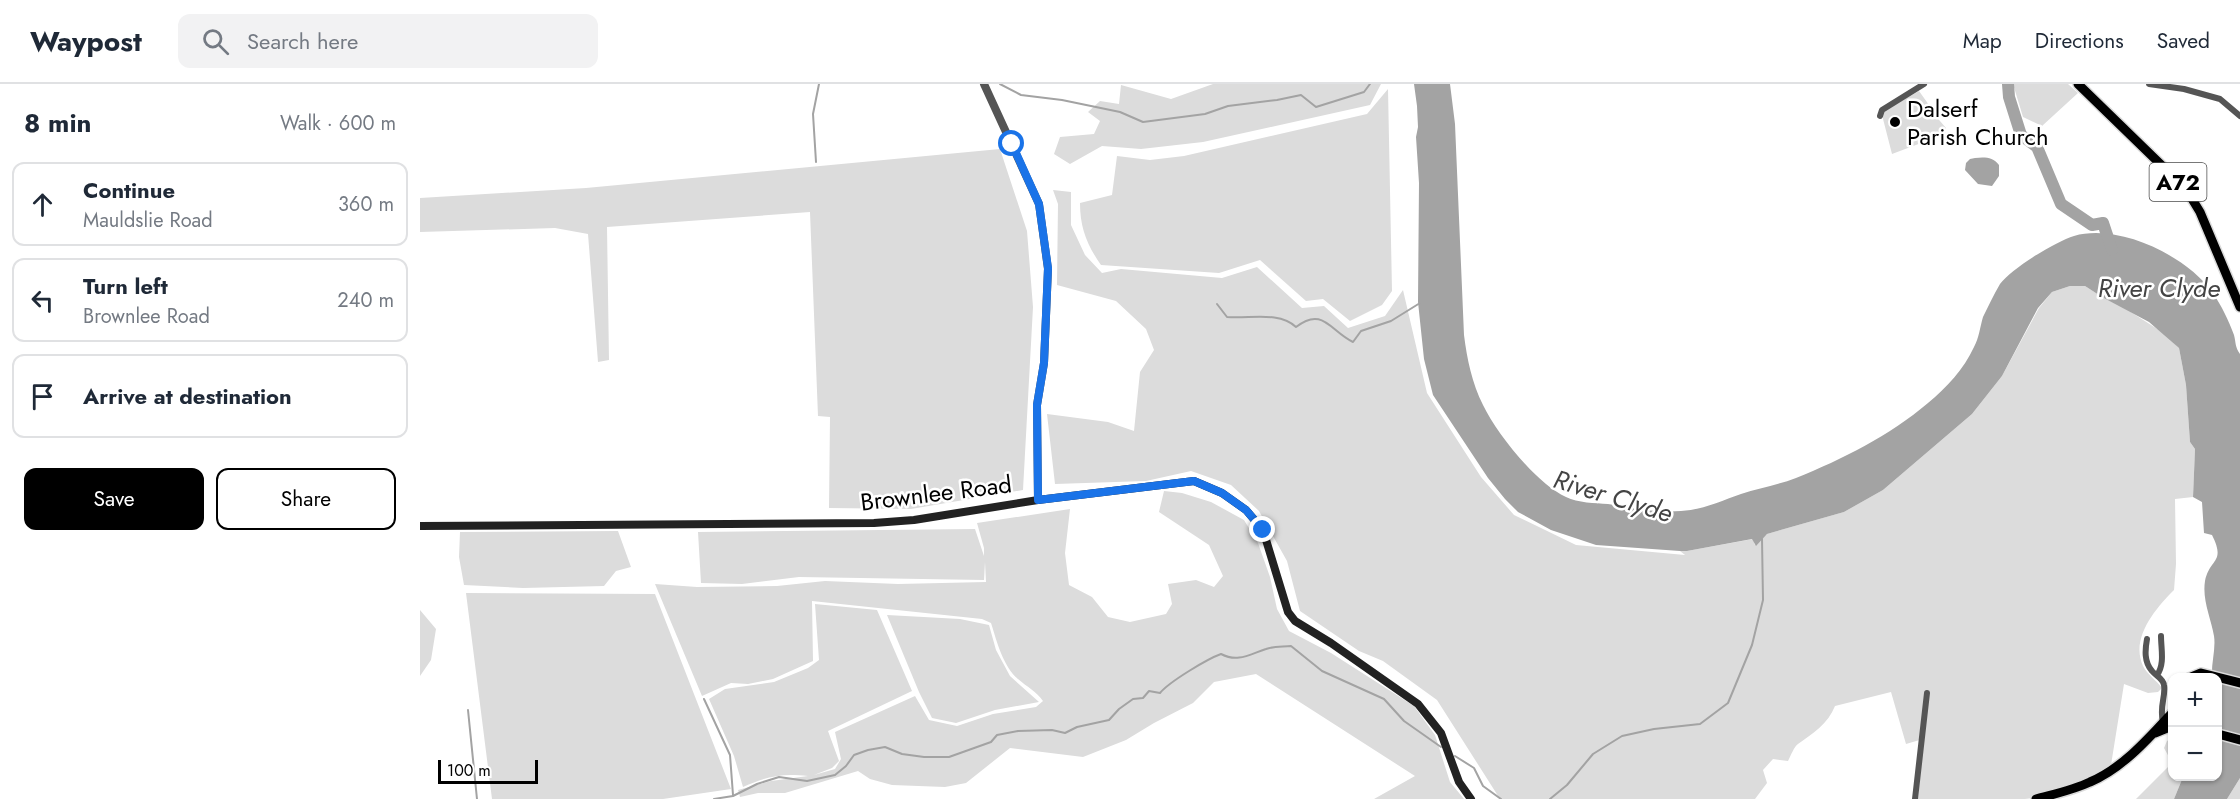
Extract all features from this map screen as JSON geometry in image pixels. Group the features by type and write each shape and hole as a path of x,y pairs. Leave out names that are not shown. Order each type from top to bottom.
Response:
{"main road":[{"name":"A72","path":"2078,84 2186,189 2200,212 2240,307"},
{"name":"Brownlee Road","path":"420,526 874,523 914,520 1038,500 1194,481 1222,493 1246,510 1263,530 1288,612 1295,621 1331,643 1418,704 1442,733 1459,782 1471,799"},
{"path":"2222,678 2240,683"},
{"path":"2036,799 2101,777 2127,759 2150,735 2168,724"},
{"path":"2222,735 2240,740"}],"street":[{"path":"984,84 1039,204 1048,268 1044,363 1037,405 1038,500"},
{"path":"1880,116 1882,110 1924,84"},
{"path":"2149,84 2184,89 2220,99 2240,116"},
{"path":"2157,675 2161,668 2161,636"},
{"path":"2147,639 2145,658 2149,668 2162,680 2164,686 2160,712 2168,724"},
{"path":"1915,799 1927,693"}],"shaded area":[{"path":"1213,84 1381,84 1370,105 1203,142 1141,149 1102,146 1070,164 1054,154 1060,137 1094,134 1100,121 1088,112 1100,101 1119,104 1121,85 1171,99"},
{"path":"2013,84 2068,84 2078,93 2042,126 2023,117"},
{"path":"1388,89 1392,291 1382,305 1350,321 1323,299 1306,301 1260,260 1219,273 1101,265 1092,250 1085,236 1080,203 1112,195 1117,156 1150,160 1184,156 1367,114"},
{"path":"1919,91 1929,105 1928,107 1946,128 1945,134 1892,154 1882,115 1884,111"},
{"path":"1000,149 1027,231 1033,307 1023,490 911,509 829,508 830,417 818,416 810,212 607,227 609,360 598,362 588,234 555,228 420,232 420,198 586,188"},
{"path":"1053,190 1071,192 1071,225 1085,255 1102,273 1121,269 1222,278 1257,267 1302,308 1324,306 1348,328 1385,316 1403,290 1427,393 1481,477 1514,515 1576,545 1685,555 1680,551 1753,539 1755,545 1767,534 1844,512 1883,490 1972,414 2002,376 2039,308 2052,292 2070,286 2085,286 2162,332 2179,348 2186,385 2190,442 2195,449 2193,497 2175,499 2174,590 2147,624 2140,645 2143,666 2162,688 2158,692 2148,693 2124,684 2111,765 2082,781 2034,798 1918,799 1923,739 1906,744 1891,692 1835,706 1824,723 1797,745 1788,761 1773,759 1763,770 1767,783 1755,799 1500,799 1437,700 1383,661 1359,651 1300,611 1287,561 1259,511 1231,485 1191,471 1146,481 1055,484 1047,414 1108,422 1134,431 1140,372 1154,350 1146,329 1116,301 1057,285 1058,204"},
{"path":"1164,491 1182,493 1211,502 1244,520 1258,543 1270,577 1277,609 1289,631 1331,653 1414,706 1435,735 1450,782 1464,799 1374,799 1415,776 1256,674 1214,682 1193,703 1126,740 1083,757 1010,748 966,783 945,787 892,785 870,779 858,771 785,793 758,793 740,797 738,790 771,781 808,776 775,776 743,787 734,756 709,699 725,689 774,682 808,668 819,660 815,604 877,610 912,691 828,731 839,761 832,768 814,775 835,769 841,759 835,732 915,696 929,720 957,726 993,714 1036,707 1043,701 1013,674 1001,653 991,623 982,619 812,601 813,661 773,679 748,684 731,683 702,696 655,584 697,587 777,586 825,581 898,584 986,582 985,562 984,580 799,577 742,584 701,583 698,532 975,529 984,556 977,523 1070,509 1065,553 1069,585 1092,597 1108,617 1130,622 1166,614 1172,604 1168,584 1196,580 1214,587 1223,576 1209,545 1159,512"},
{"path":"618,531 631,567 616,571 604,586 523,588 464,585 459,557 460,532"},
{"path":"466,593 655,594 731,789 663,799 492,799"},
{"path":"420,610 436,629 431,660 420,676"},
{"path":"887,615 960,619 989,625 996,650 1010,676 1039,702 995,710 956,723 932,718"},
{"path":"2168,740 2168,755 2164,748"},
{"path":"2168,767 2168,781 2181,781 2174,799 2136,799"},
{"path":"2240,778 2240,799 2227,799"}],"water":[{"name":"River Clyde","path":"1414,84 1450,84 1455,124 1464,335 1468,362 1476,388 1489,417 1519,457 1555,491 1576,500 1653,511 1696,509 1796,478 1865,446 1913,415 1954,378 1970,355 1983,317 2000,284 2034,256 2074,236 2092,233 2111,234 2131,239 2169,255 2187,267 2213,293 2225,313 2240,354 2240,778 2227,799 2174,799 2181,781 2222,781 2222,673 2212,673 2213,629 2204,588 2207,574 2216,560 2218,551 2212,535 2204,533 2202,502 2193,497 2195,449 2190,442 2186,385 2179,348 2149,322 2085,286 2070,286 2052,292 2038,308 2002,376 1972,414 1883,490 1844,512 1767,534 1756,546 1752,539 1687,551 1596,545 1551,530 1518,512 1488,478 1433,395 1424,359 1418,302 1417,106"},
{"path":"1970,159 1994,160 1999,165 1999,176 1992,186 1978,184 1965,170 1966,163"}],"waterway":[{"path":"816,162 813,114 819,84"},
{"path":"1000,84 1021,95 1062,100 1120,112 1143,122 1205,114 1228,106 1301,95 1316,107 1364,92 1370,84"},
{"path":"2008,84 2009,97 2021,135 2037,147 2061,204 2092,225 2103,223 2112,250"},
{"path":"1217,304 1227,317 1273,317 1296,327 1305,321 1320,320 1353,342 1361,331 1391,321 1420,303"},
{"path":"1550,799 1567,785 1593,754 1622,736 1654,729 1700,724 1728,703 1752,645 1763,600 1762,539"},
{"path":"714,799 733,796 757,784 779,777 807,781 835,775 854,755 868,750 885,747 902,754 949,757 991,742 997,735 1018,731 1052,730 1065,733 1077,727 1109,720 1133,699 1143,698 1149,691 1160,693 1189,671 1221,654 1238,658 1269,648 1291,646 1322,671 1384,699 1404,721 1441,747"},
{"path":"704,699 730,755 733,795"},
{"path":"468,710 477,799"},
{"path":"1455,756 1474,768 1483,786 1501,799"}],"place":[{"name":"Dalserf Parish Church","path":"1895,122"}],"route":[{"path":"1012,144 1039,204 1048,268 1044,363 1037,405 1038,500 1146,485 1194,481 1222,493 1246,510 1263,530"}]}
